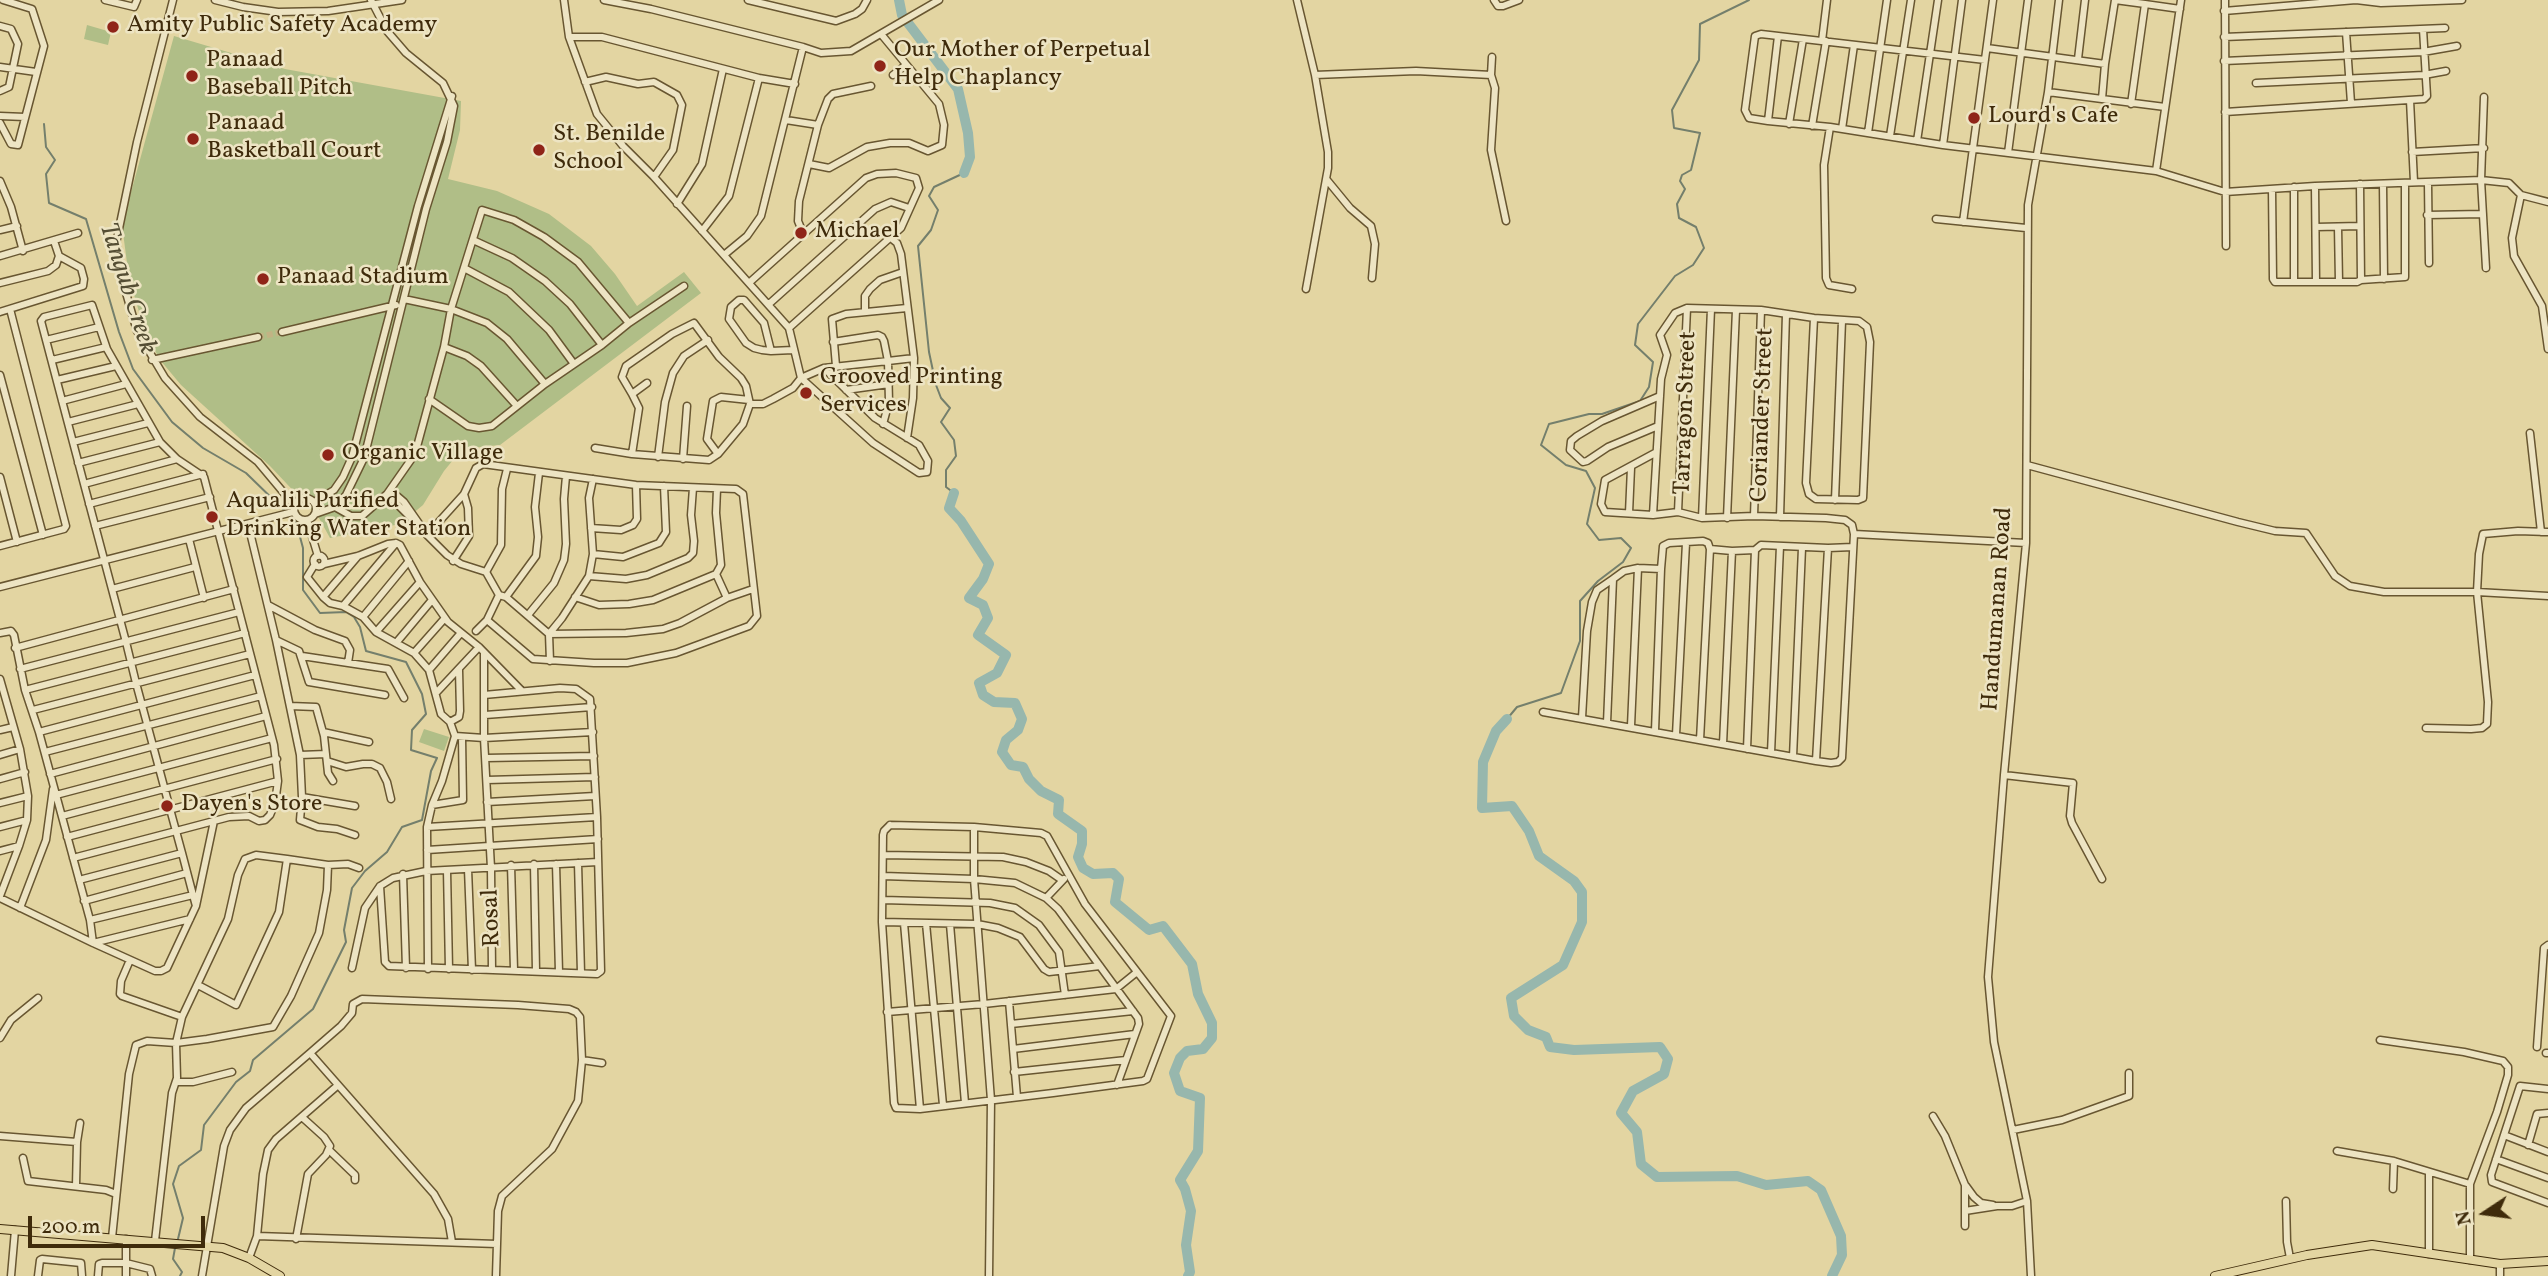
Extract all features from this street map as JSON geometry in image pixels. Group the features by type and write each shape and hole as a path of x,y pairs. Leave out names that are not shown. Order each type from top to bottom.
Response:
{"main road":[{"path":"0,1228 223,1248 249,1258 280,1276"},
{"path":"2215,1276 2290,1258 2361,1246 2500,1264 2548,1261"}],"street":[{"path":"0,124 11,144 18,145 44,46 32,9 3,0"},
{"path":"105,0 134,7 137,0"},
{"path":"173,0 137,142 117,243 131,316 152,360 165,378 200,417 258,463 302,520 335,507 346,495 364,458 426,209 447,142 454,106 452,96 443,83 406,54 387,31 371,3"},
{"path":"215,0 243,8 278,12 328,11 402,0"},
{"path":"564,0 569,37 597,114 789,328 801,378 873,443 900,462 924,474 929,466 919,445 883,425 824,368"},
{"path":"604,0 628,3 821,53 850,51 939,0"},
{"path":"748,0 836,21 855,14 864,1"},
{"path":"1297,0 1315,75 1328,152 1327,180 1306,289"},
{"path":"1494,0 1503,6 1518,0"},
{"path":"1812,126 1828,0"},
{"path":"1868,133 1887,0"},
{"path":"1890,136 1911,0"},
{"path":"1917,141 1938,0"},
{"path":"1942,145 1962,0"},
{"path":"1963,222 1993,0"},
{"path":"2008,153 2028,0"},
{"name":"Handumanan Road","path":"2031,1276 2027,1201 1994,1042 1989,996 1990,939 2026,543 2026,228 2036,156 2049,92 2059,0"},
{"path":"2078,59 2085,0"},
{"path":"2102,99 2115,0 2180,9"},
{"path":"2156,171 2181,0"},
{"path":"2225,0 2226,246"},
{"path":"2259,9 2260,0"},
{"path":"2224,11 2259,9 2292,2 2462,0"},
{"path":"2131,104 2145,4"},
{"path":"0,26 10,29 18,44 9,87 0,92"},
{"path":"2224,37 2445,27"},
{"path":"2225,112 2426,98 2423,29"},
{"path":"2346,33 2351,103"},
{"path":"808,164 829,168 867,147 890,143 909,143 928,151 940,147 943,142 944,125 939,104 881,34"},
{"path":"1985,60 1760,34 1755,36 1745,110 1749,118 1768,121 2156,171 2225,192 2481,180 2509,183 2521,195 2548,202"},
{"path":"1768,121 1778,36"},
{"path":"569,37 602,37 759,78 794,84"},
{"path":"1789,124 1803,39"},
{"path":"1842,129 1854,45"},
{"path":"2224,61 2423,52 2457,46"},
{"path":"724,255 747,236 761,216 803,47"},
{"path":"1987,48 2105,64"},
{"path":"1492,57 1491,75 1495,88 1491,150 1506,221"},
{"path":"893,75 906,65"},
{"path":"0,67 36,72"},
{"path":"677,204 702,164 723,69"},
{"path":"1315,75 1416,71 1491,75"},
{"path":"2256,83 2424,75 2446,71"},
{"path":"585,82 606,77 638,84 654,82 677,95 682,105 673,150 654,177"},
{"path":"702,230 729,196 759,78"},
{"path":"803,233 797,211 818,125 828,99 833,94 871,86"},
{"path":"2049,92 2165,107"},
{"path":"314,502 334,490 352,457 418,206 452,96"},
{"path":"2484,97 2481,180 2486,268"},
{"path":"2410,100 2414,182"},
{"path":"0,116 25,117"},
{"path":"786,120 818,125"},
{"path":"1830,127 1824,164 1826,278 1829,285 1852,289"},
{"path":"2412,152 2484,148"},
{"path":"750,282 866,178 877,174 896,173 916,178 919,188 901,228 789,328"},
{"path":"1327,180 1350,208 1371,226 1375,244 1371,278"},
{"path":"0,181 17,226 23,251"},
{"path":"2428,183 2429,263"},
{"path":"2360,184 2361,280"},
{"path":"2383,184 2384,279"},
{"path":"2272,189 2272,276 2275,282 2339,282 2405,277 2405,184"},
{"path":"2315,186 2316,282"},
{"path":"2294,187 2294,282"},
{"path":"2521,195 2512,238 2514,256 2542,306 2548,349"},
{"path":"769,304 875,209 891,202 909,208"},
{"path":"335,507 351,516 362,516 388,492 415,454 444,346 451,309 482,210 514,220 544,237 578,262 629,323"},
{"path":"2427,215 2483,214"},
{"path":"1936,219 2026,228"},
{"path":"0,230 17,226"},
{"path":"2338,226 2339,282"},
{"path":"2316,227 2360,226"},
{"path":"0,256 78,233"},
{"path":"891,239 897,243 901,254 914,358 914,398 907,438"},
{"path":"472,240 512,258 545,281 570,304 602,345"},
{"path":"0,283 48,271 59,257 54,241"},
{"path":"0,312 83,286 81,268 59,257"},
{"path":"464,268 509,292 549,330 574,364"},
{"path":"865,312 865,296 870,289 880,280 903,272"},
{"path":"429,399 468,426 492,426 545,384 684,286"},
{"path":"771,351 764,323 744,300 739,300 731,307 729,316 739,337 754,348 771,351 793,350"},
{"path":"282,332 403,302 451,309 487,323 507,339 545,384"},
{"path":"73,858 176,831 214,821 249,816 259,821 268,818 275,803 278,781 277,759 267,716 203,474 177,459 160,442 106,347 94,306 90,305 42,318 51,360 136,683 154,747 159,768 165,788 170,809 176,831 182,853 196,906"},
{"path":"836,366 832,318 846,314 907,308"},
{"path":"1678,512 1687,308"},
{"path":"1653,515 1657,426 1667,355 1660,335 1675,313 1687,308 1761,310 1859,321 1867,327 1870,342 1863,498 1816,499 1809,494 1806,483 1814,318"},
{"path":"0,546 64,529 66,521 10,309"},
{"name":"Tarragon Street","path":"1702,518 1711,309"},
{"path":"1727,519 1736,310"},
{"path":"1754,516 1761,310"},
{"name":"Coriander Street","path":"1780,517 1786,314"},
{"path":"1835,500 1842,321"},
{"path":"595,448 632,454 659,457 709,460 719,454 743,424 749,402 746,386 719,358 694,323 642,354 626,366 621,374 639,408 632,454"},
{"path":"46,340 99,327"},
{"path":"833,342 878,335 884,341 888,361 889,402 883,425"},
{"path":"152,360 258,337"},
{"path":"659,457 665,402 673,373 684,356 708,340"},
{"path":"444,346 467,356 481,366 517,406"},
{"path":"51,360 106,347"},
{"path":"719,454 707,439 713,401 721,397 763,404 793,388 801,378 824,368 914,358"},
{"path":"57,380 117,366"},
{"path":"0,375 43,535"},
{"path":"632,394 647,383"},
{"path":"62,401 126,384"},
{"path":"846,390 889,384"},
{"path":"1657,426 1608,447 1587,461 1583,461 1570,450 1571,441 1602,421 1660,396"},
{"path":"68,422 138,404"},
{"path":"683,459 687,407"},
{"path":"73,442 148,423"},
{"path":"2426,728 2471,729 2482,728 2487,724 2488,702 2477,592 2479,554 2483,534 2545,532 2530,433"},
{"path":"78,463 160,442"},
{"path":"1543,712 1816,761 1831,763 1842,758 1854,534 1852,525 1845,520 1754,516 1727,519 1702,518 1678,512 1653,515 1605,512 1601,504 1605,480 1655,453"},
{"path":"84,484 177,459"},
{"path":"428,535 464,494 479,465 636,485 736,489 743,494 757,616 753,623 676,653 627,663 533,659 487,620"},
{"path":"2027,465 2238,522 2275,531 2306,533 2335,576 2350,586 2384,592 2477,592 2548,596"},
{"path":"1629,513 1631,468"},
{"path":"486,572 502,545 501,502 507,469"},
{"path":"477,631 536,555 538,547 535,507 539,473"},
{"path":"89,504 203,474"},
{"path":"528,615 554,583 564,560 566,476"},
{"path":"0,477 17,541"},
{"path":"550,661 549,634 589,576 593,554 589,498 593,479"},
{"path":"592,528 621,530 633,525 637,519 636,485"},
{"path":"593,554 623,557 659,543 666,532 664,486"},
{"path":"589,576 612,580 626,579 647,575 688,558 693,553 694,541 691,515 693,488"},
{"path":"575,597 600,606 629,604 653,600 716,574 721,565 716,513 717,489"},
{"path":"388,492 404,502 428,535 453,561 486,572 502,596 549,634 626,633 663,629 727,598 753,589"},
{"path":"453,561 469,536 468,508 464,494"},
{"path":"95,526 210,497"},
{"path":"0,587 248,524 293,508 302,497 314,502"},
{"path":"314,502 315,514"},
{"path":"307,520 318,556 324,559 324,564"},
{"path":"248,524 300,755 300,818 302,822 355,835"},
{"path":"1854,534 2026,543"},
{"path":"188,539 204,598"},
{"path":"1655,731 1663,546 1669,543 1703,541 1708,543 1710,549 1700,740"},
{"path":"1676,735 1686,542"},
{"path":"315,565 321,566 358,556 381,546 396,543 400,545 420,582 445,618 460,634 479,647 521,690"},
{"path":"343,606 396,543"},
{"path":"1710,549 1755,550 1761,545 1802,548 1853,547"},
{"path":"1771,753 1780,546"},
{"path":"1793,757 1802,548"},
{"path":"1816,761 1828,548"},
{"path":"1747,749 1755,550"},
{"path":"1723,744 1732,551"},
{"path":"318,556 307,577 323,597 330,603 343,606 363,617 376,632 414,653 429,670 441,714 459,736 463,800 432,805"},
{"path":"323,597 358,556"},
{"path":"363,617 409,561"},
{"path":"112,589 195,567"},
{"path":"1582,719 1587,631 1597,590 1624,571 1638,568 1661,569"},
{"path":"1631,726 1638,568"},
{"path":"716,574 727,598"},
{"path":"1607,723 1613,579"},
{"path":"376,632 420,582"},
{"path":"15,648 234,589"},
{"path":"396,643 432,600"},
{"path":"268,605 315,630 345,641 350,650 348,663"},
{"path":"20,669 239,612"},
{"path":"414,653 445,618"},
{"path":"0,633 12,632 25,690 45,752 90,920 93,943"},
{"path":"25,690 245,633"},
{"path":"429,670 460,634"},
{"path":"276,640 296,648 302,656 309,682 385,695"},
{"path":"436,693 479,647"},
{"path":"484,653 484,738 491,867 492,970"},
{"path":"33,710 250,654"},
{"path":"302,656 390,671 404,698"},
{"path":"450,722 459,717 460,711 458,670"},
{"path":"39,732 255,675"},
{"path":"0,680 4,704 20,749 28,796 27,820 0,897 155,971 167,968 196,906 214,821"},
{"path":"380,887 385,962 389,967 597,974 601,971 598,839 590,699 576,689 521,690 484,695"},
{"path":"45,752 261,696"},
{"path":"290,706 316,707 333,781"},
{"path":"485,715 592,707"},
{"path":"50,774 267,716"},
{"path":"0,730 13,726"},
{"path":"323,732 369,742"},
{"path":"459,736 484,738 593,732"},
{"path":"428,969 427,827 432,805 459,736"},
{"path":"56,794 272,738"},
{"path":"0,755 20,749"},
{"path":"300,755 327,758 346,767 372,764 384,773 391,799"},
{"path":"486,758 594,756"},
{"path":"62,816 277,759"},
{"path":"0,779 25,772"},
{"path":"2004,775 2073,783 2070,816 2072,823 2102,879"},
{"path":"487,780 595,777"},
{"path":"67,837 278,781"},
{"path":"20,908 46,840 54,786"},
{"path":"0,803 28,796"},
{"path":"487,802 595,796"},
{"path":"302,797 355,806"},
{"path":"427,827 597,817"},
{"path":"0,827 27,820"},
{"path":"890,825 974,827 1044,834 1085,904 1171,1016 1147,1079 920,1109 900,1110 894,1103 883,922 884,831 890,825"},
{"path":"974,827 974,879 991,1100 989,1276"},
{"path":"427,850 598,839"},
{"path":"0,851 19,846"},
{"path":"79,880 182,853"},
{"path":"155,1241 176,1082 176,1042 182,1017 228,919 238,875 245,859 266,855 359,867"},
{"path":"883,855 1003,857 1026,862 1049,871 1062,880"},
{"path":"198,985 236,1004 279,912 287,859"},
{"path":"352,968 365,908 380,887 403,874 511,865 598,862"},
{"path":"578,863 581,973"},
{"path":"534,864 536,971"},
{"path":"556,864 559,972"},
{"path":"112,1238 134,1050 139,1042 176,1042 259,1031 277,1023 319,933 327,890 328,865"},
{"name":"Rosal","path":"511,865 514,970"},
{"path":"468,869 472,970"},
{"path":"447,870 449,969"},
{"path":"84,901 187,873"},
{"path":"1046,898 1069,873"},
{"path":"403,874 407,968"},
{"path":"883,876 1015,883 1046,898 1058,909 1139,1020 1117,1085"},
{"path":"90,920 193,895"},
{"path":"883,900 976,902 1006,905 1028,914 1047,933 1059,952 1065,995"},
{"path":"93,943 190,919"},
{"path":"883,922 977,924 1009,931 1020,937 1049,972 1100,966"},
{"path":"904,923 920,1109"},
{"path":"926,923 943,1105"},
{"path":"950,924 965,1103"},
{"path":"2537,1047 2545,997 2544,948 2548,945"},
{"path":"130,960 121,981 122,996 182,1017"},
{"path":"887,1012 1116,989 1137,972"},
{"path":"0,1038 11,1020 38,998"},
{"path":"202,1276 224,1146 230,1130 246,1108 341,1026 352,1013 353,1004 373,998 569,1009 580,1017 582,1060 578,1101 554,1146 506,1190 499,1201 496,1276"},
{"path":"1009,1001 1017,1097"},
{"path":"1011,1024 1133,1010"},
{"path":"2540,1024 2548,1025"},
{"path":"1013,1048 1135,1034"},
{"path":"2380,1040 2464,1052 2506,1063 2508,1075 2497,1112 2470,1184 2470,1260"},
{"path":"310,1054 434,1194 448,1219 452,1242"},
{"path":"582,1060 602,1063"},
{"path":"1014,1072 1126,1060"},
{"path":"176,1082 193,1082 232,1072"},
{"path":"2013,1130 2062,1119 2129,1096 2129,1073"},
{"path":"249,1258 257,1236 262,1174 268,1150 276,1139 337,1086"},
{"path":"2548,1089 2520,1086 2491,1175 2492,1182 2548,1203"},
{"path":"2528,1145 2537,1114 2548,1113"},
{"path":"1933,1116 1973,1197 1981,1203 1997,1206"},
{"path":"303,1118 328,1141 329,1150 355,1175 355,1180"},
{"path":"76,1186 80,1123"},
{"path":"2504,1135 2548,1152"},
{"path":"0,1136 77,1142"},
{"path":"296,1239 308,1174 329,1150"},
{"path":"2337,1151 2394,1161 2470,1184"},
{"path":"23,1158 28,1181 116,1194"},
{"path":"2496,1159 2548,1178"},
{"path":"2393,1189 2394,1161"},
{"path":"2429,1254 2430,1173"},
{"path":"1965,1185 1965,1226"},
{"path":"1965,1211 2012,1206 2027,1201"},
{"path":"2286,1201 2290,1258"},
{"path":"11,1276 15,1230"},
{"path":"257,1236 497,1244"},
{"path":"126,1238 126,1276"},
{"path":"38,1276 42,1259 81,1263 82,1276"},
{"path":"98,1276 99,1265 102,1263 126,1263 150,1269 152,1276"},
{"path":"2500,1264 2500,1276"}],"green space":[{"path":"87,25 111,32 108,45 84,39"},
{"path":"174,36 285,69 461,101 460,130 448,179 497,191 549,214 591,246 637,306 684,272 701,293 500,445 462,449 444,471 423,505 400,524 330,538 319,518 270,466 181,385 161,361 150,342 140,315 129,278 122,225"},
{"path":"424,729 449,737 444,751 419,742"}],"waterway":[{"path":"899,0 902,15 958,89 968,133 970,157 964,173"},
{"path":"1507,719 1517,707 1561,693 1580,641 1580,601 1598,581 1623,562 1631,548 1621,538 1599,540 1587,524 1595,488 1586,471 1566,465 1541,445 1549,424 1589,414 1602,414 1640,401 1649,387 1653,362 1635,345 1638,324 1675,276 1693,265 1704,248 1696,227 1679,218 1677,204 1685,189 1680,181 1682,175 1691,170 1700,133 1674,128 1672,110 1699,60 1700,24 1749,0"},
{"name":"Tangub Creek","path":"44,124 46,147 55,160 46,174 49,203 86,219 119,332 133,369 172,422 203,448 246,473 284,510"},
{"path":"954,493 946,487 946,470 956,456 954,440 941,422 950,408 941,398 936,385 929,352 918,246 931,230 938,210 929,196 934,187 964,173"},
{"path":"954,493 949,508 961,521 989,564 983,579 969,598 983,605 988,618 978,635 1006,655 997,673 979,683 983,695 994,702 1015,703 1022,719 1018,730 1006,740 1002,752 1011,765 1023,767 1029,779 1041,791 1059,800 1058,814 1082,831 1078,857 1083,868 1093,874 1113,873 1119,879 1115,902 1149,930 1163,926 1192,964 1198,994 1212,1023 1212,1038 1203,1049 1187,1051 1180,1058 1174,1073 1180,1091 1200,1098 1198,1151 1180,1180 1191,1211 1186,1245 1190,1272 1188,1276"},
{"name":"Tangub Creek","path":"178,1239 183,1218 173,1184 179,1166 201,1150 204,1125 236,1082 250,1071 253,1060 313,1009 346,942 344,930 352,888 365,871 387,852 402,827 422,820 431,771 437,758 411,750 412,730 426,714 422,694 406,662 366,651 360,627 354,617 346,612 320,613 303,590 303,548 296,522 291,517"},
{"path":"1507,719 1496,731 1483,762 1482,808 1512,806 1529,831 1539,856 1574,881 1582,892 1582,922 1563,965 1511,998 1514,1016 1528,1030 1546,1037 1550,1047 1574,1050 1660,1047 1668,1059 1664,1074 1633,1091 1621,1113 1637,1132 1641,1164 1657,1177 1737,1176 1766,1185 1808,1181 1821,1190 1841,1236 1842,1255 1832,1276"},
{"name":"Tangub Creek","path":"175,1248 173,1259 182,1272 180,1276"}],"tunnel":[{"path":"258,337 282,332"}],"place":[{"name":"Amity Public Safety Academy","path":"113,27"},
{"name":"Our Mother of Perpetual Help Chaplancy","path":"880,66"},
{"name":"Panaad Baseball Pitch","path":"192,76"},
{"name":"Lourd's Cafe","path":"1974,118"},
{"name":"Panaad Basketball Court","path":"193,139"},
{"name":"St. Benilde School","path":"539,150"},
{"name":"Michael","path":"801,233"},
{"name":"Panaad Stadium","path":"263,279"},
{"name":"Grooved Printing Services","path":"806,393"},
{"name":"Organic Village","path":"328,455"},
{"name":"Aqualili Purified Drinking Water Station","path":"212,517"},
{"name":"Dayen's Store","path":"167,806"}]}
